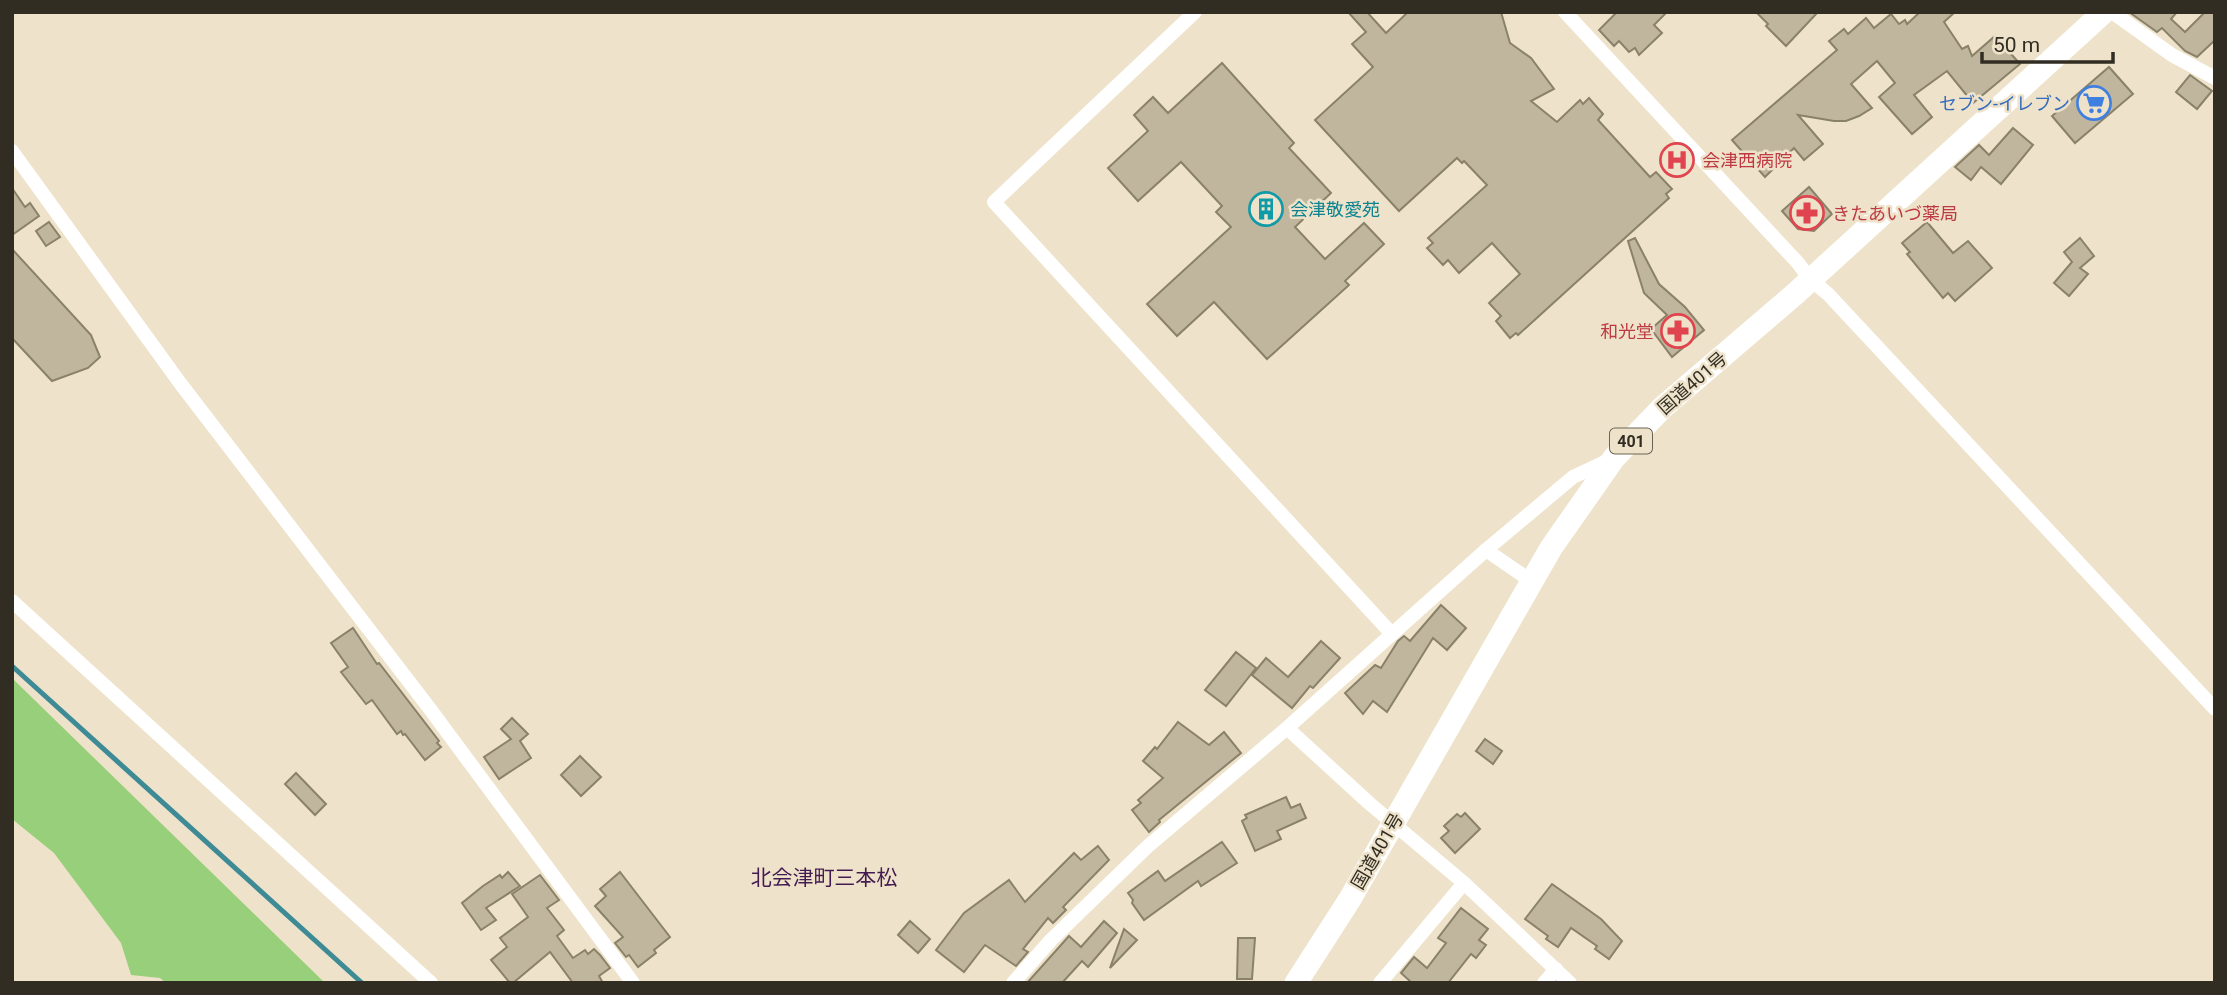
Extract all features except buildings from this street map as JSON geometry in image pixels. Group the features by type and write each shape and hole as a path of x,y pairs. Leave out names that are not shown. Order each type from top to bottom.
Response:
{"highway":[{"name":"国道401号","path":"1296,983 1350,899 1531,582 1575,511 1614,458 1662,408 1810,279 2104,12"}],"street":[{"path":"1195,12 994,202 1392,634"},
{"path":"1565,12 1810,279 1828,294 2215,709"},
{"path":"2112,12 2172,55 2215,78"},
{"path":"12,151 180,383 430,709 633,983"},
{"path":"1013,983 1051,940 1147,848 1287,728 1486,550 1573,477 1614,458"},
{"path":"1486,550 1531,582"},
{"path":"12,601 431,983"},
{"path":"1287,728 1393,824 1464,883 1570,983"},
{"path":"1380,983 1464,883"},
{"path":"1545,983 1556,969"}],"green space":[{"path":"12,678 325,983 166,983 160,978 131,975 121,943 54,853 12,819"}],"waterway":[{"path":"12,666 362,983"}],"place":[{"name":"セブン-イレブン","path":"2094,103"},
{"name":"会津西病院","path":"1677,160"},
{"name":"会津敬愛苑","path":"1266,209"},
{"name":"きたあいづ薬局","path":"1807,213"},
{"name":"和光堂","path":"1678,331"}],"district":[{"name":"北会津町三本松","path":"824,878"}]}
